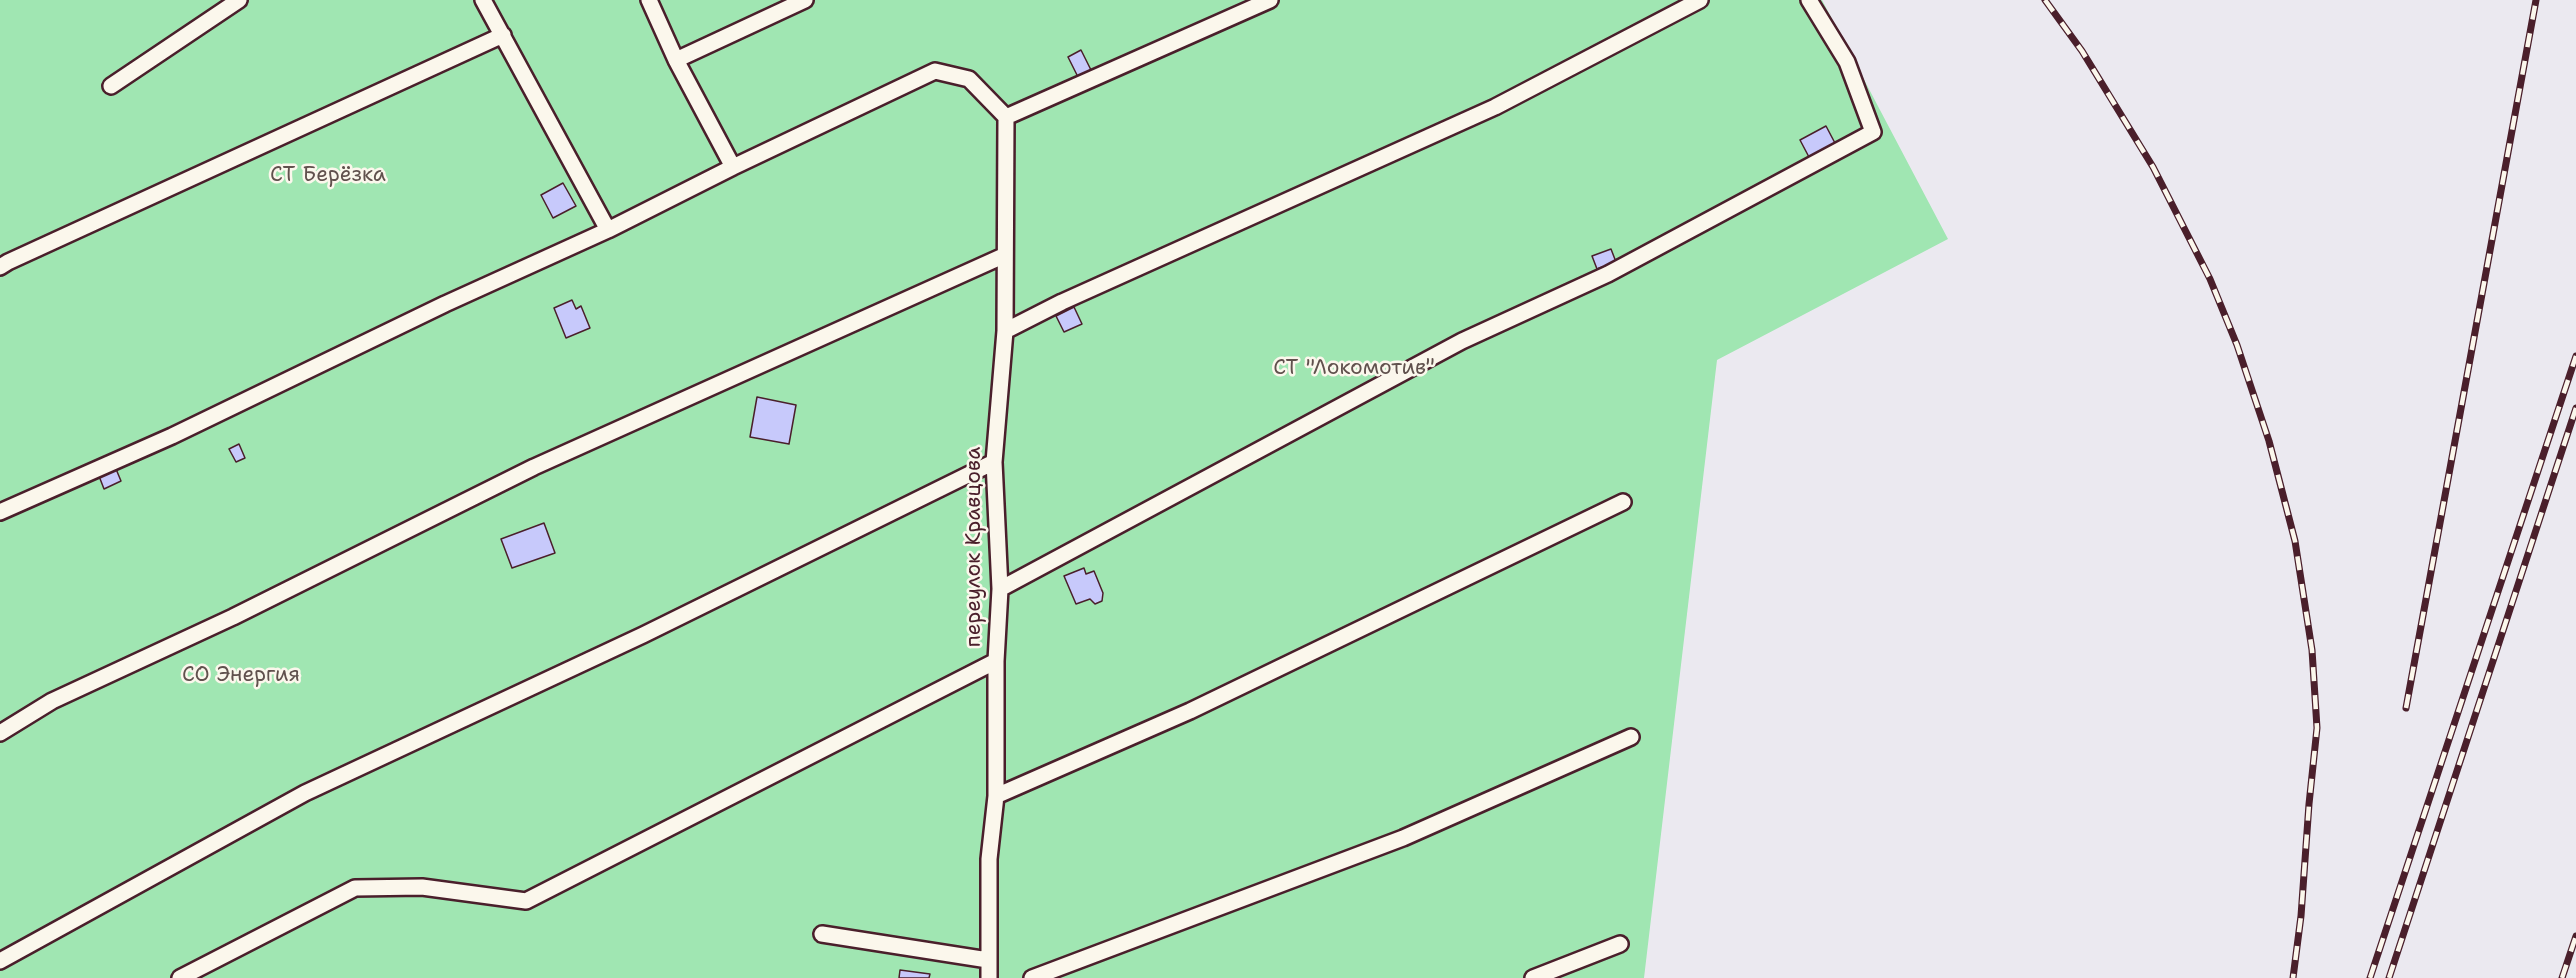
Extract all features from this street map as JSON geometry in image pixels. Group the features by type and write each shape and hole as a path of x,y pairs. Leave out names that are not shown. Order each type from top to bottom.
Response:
{"street":[{"path":"111,87 239,0"},
{"path":"483,0 608,230"},
{"path":"649,0 676,60 733,167"},
{"path":"676,60 805,0"},
{"path":"0,512 172,436 445,304 608,230 733,167 935,71 969,79 1006,117 1248,5 1270,0"},
{"path":"1005,331 1062,302 1495,107 1700,0"},
{"path":"1000,589 1462,341 1608,274 1873,132 1847,62 1809,0"},
{"path":"0,267 8,261 503,35"},
{"name":"переулок Кравцова","path":"990,978 988,960 989,859 996,796 996,661 1000,589 994,462 1005,331 1006,117"},
{"path":"0,733 52,701 233,617 534,467 1004,256"},
{"path":"0,961 305,793 643,635 994,462"},
{"path":"996,796 1190,711 1623,502"},
{"path":"180,978 355,888 422,887 526,901 996,661"},
{"path":"1032,978 1403,838 1631,737"},
{"path":"822,934 988,960"},
{"path":"1533,978 1620,944"}],"green space":[{"path":"0,0 1822,0 1948,239 1717,360 1644,978 0,978"}],"building":[{"path":"1081,50 1091,70 1078,77 1068,57"},
{"path":"1826,126 1836,145 1810,159 1800,140"},
{"path":"563,183 576,206 553,218 541,195"},
{"path":"1611,249 1616,262 1597,269 1592,256"},
{"path":"572,300 576,309 581,306 590,328 566,338 554,308"},
{"path":"1074,307 1082,324 1064,332 1056,316"},
{"path":"757,397 796,405 789,444 750,437"},
{"path":"239,444 245,458 236,462 229,449"},
{"path":"116,469 121,481 104,489 99,476"},
{"path":"544,523 555,553 512,568 501,539"},
{"path":"1084,568 1086,574 1094,571 1103,593 1102,601 1095,604 1090,599 1076,604 1064,576"},
{"path":"900,970 930,974 929,978 899,978"}],"railway":[{"path":"2045,0 2082,51 2153,167 2210,279 2237,345 2269,441 2295,541 2312,650 2317,728 2301,916 2293,978"},
{"path":"2406,708 2536,0"},
{"path":"2370,978 2576,356"},
{"path":"2389,978 2576,408"},
{"path":"2562,978 2576,936"}],"park label":[{"name":"СТ Берёзка","path":"328,176"},
{"name":"СТ \"Локомотив\"","path":"1354,369"},
{"name":"СО Энергия","path":"241,676"}]}
